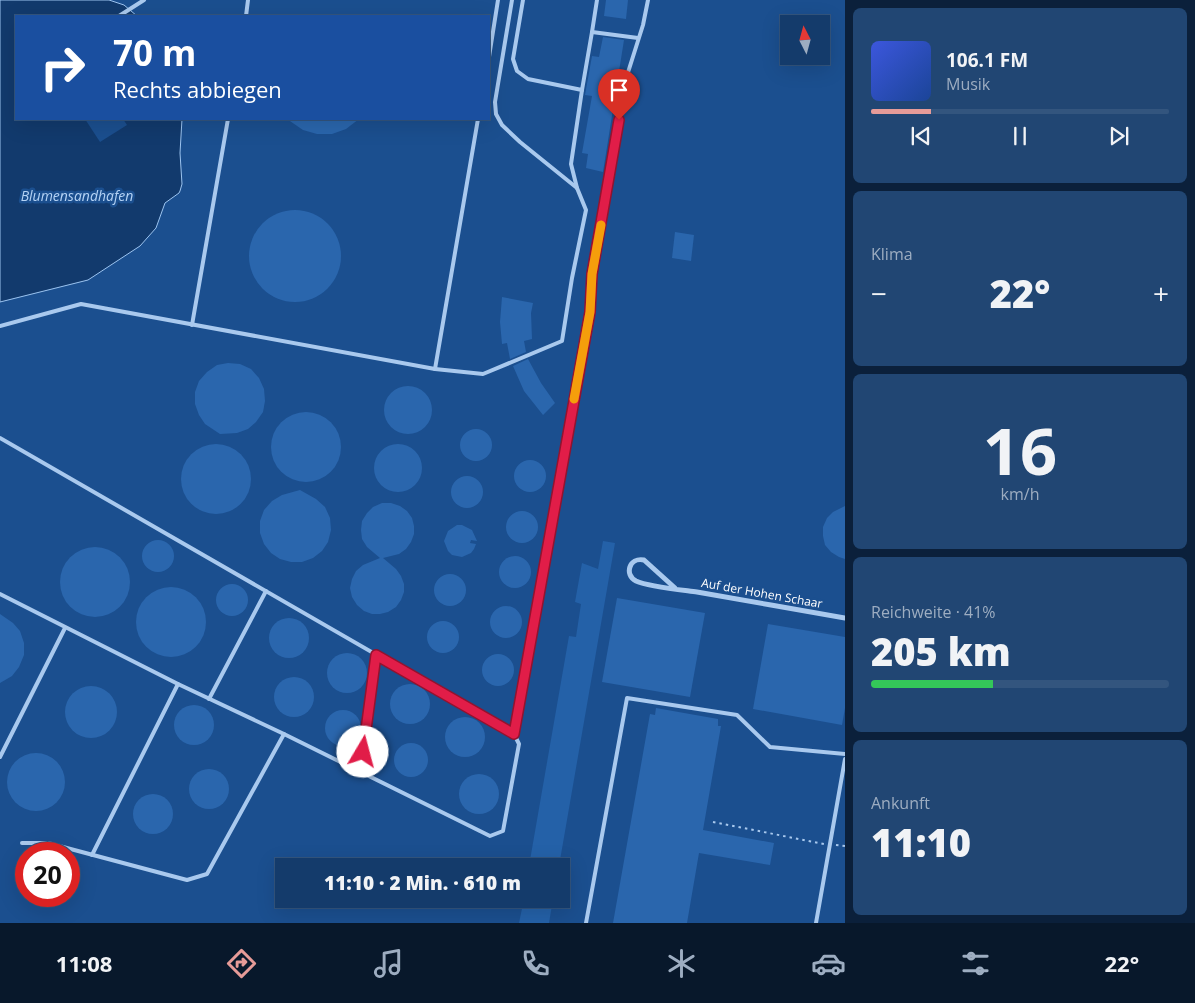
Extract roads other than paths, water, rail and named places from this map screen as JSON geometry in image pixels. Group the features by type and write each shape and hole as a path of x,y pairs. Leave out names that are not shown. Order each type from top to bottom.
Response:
{"street":[{"name":"Auf der Hohen Schaar","path":"675,588 644,560 638,559 633,561 630,566 632,578 638,582 845,618"}],"lane":[{"path":"121,15 144,0"},
{"path":"246,15 248,0"},
{"path":"490,51 498,0"},
{"path":"512,0 495,102 496,114 502,125 520,142 577,188"},
{"path":"523,0 514,59 517,71 528,79 582,90"},
{"path":"0,326 81,304 435,369 483,374 562,341 572,278 586,210 577,188 571,164 596,0"},
{"path":"514,734 590,312 592,274 624,85 643,25 648,0"},
{"path":"592,32 638,38"},
{"path":"192,325 228,120"},
{"path":"435,369 478,120"},
{"path":"0,438 514,734 519,744 503,831 490,836 178,684 0,594"},
{"path":"209,698 266,591"},
{"path":"0,757 65,628"},
{"path":"360,772 376,655"},
{"path":"92,855 178,684"},
{"path":"586,923 627,698 737,715 770,746 845,754"},
{"path":"80,852 187,880 207,874 284,734"},
{"path":"816,923 845,759"}],"water":[{"name":"Blumensandhafen","path":"0,0 109,0 124,5 136,15 15,15 15,120 182,120 180,153 182,184 179,193 165,203 156,228 140,246 88,280 0,302"}]}
